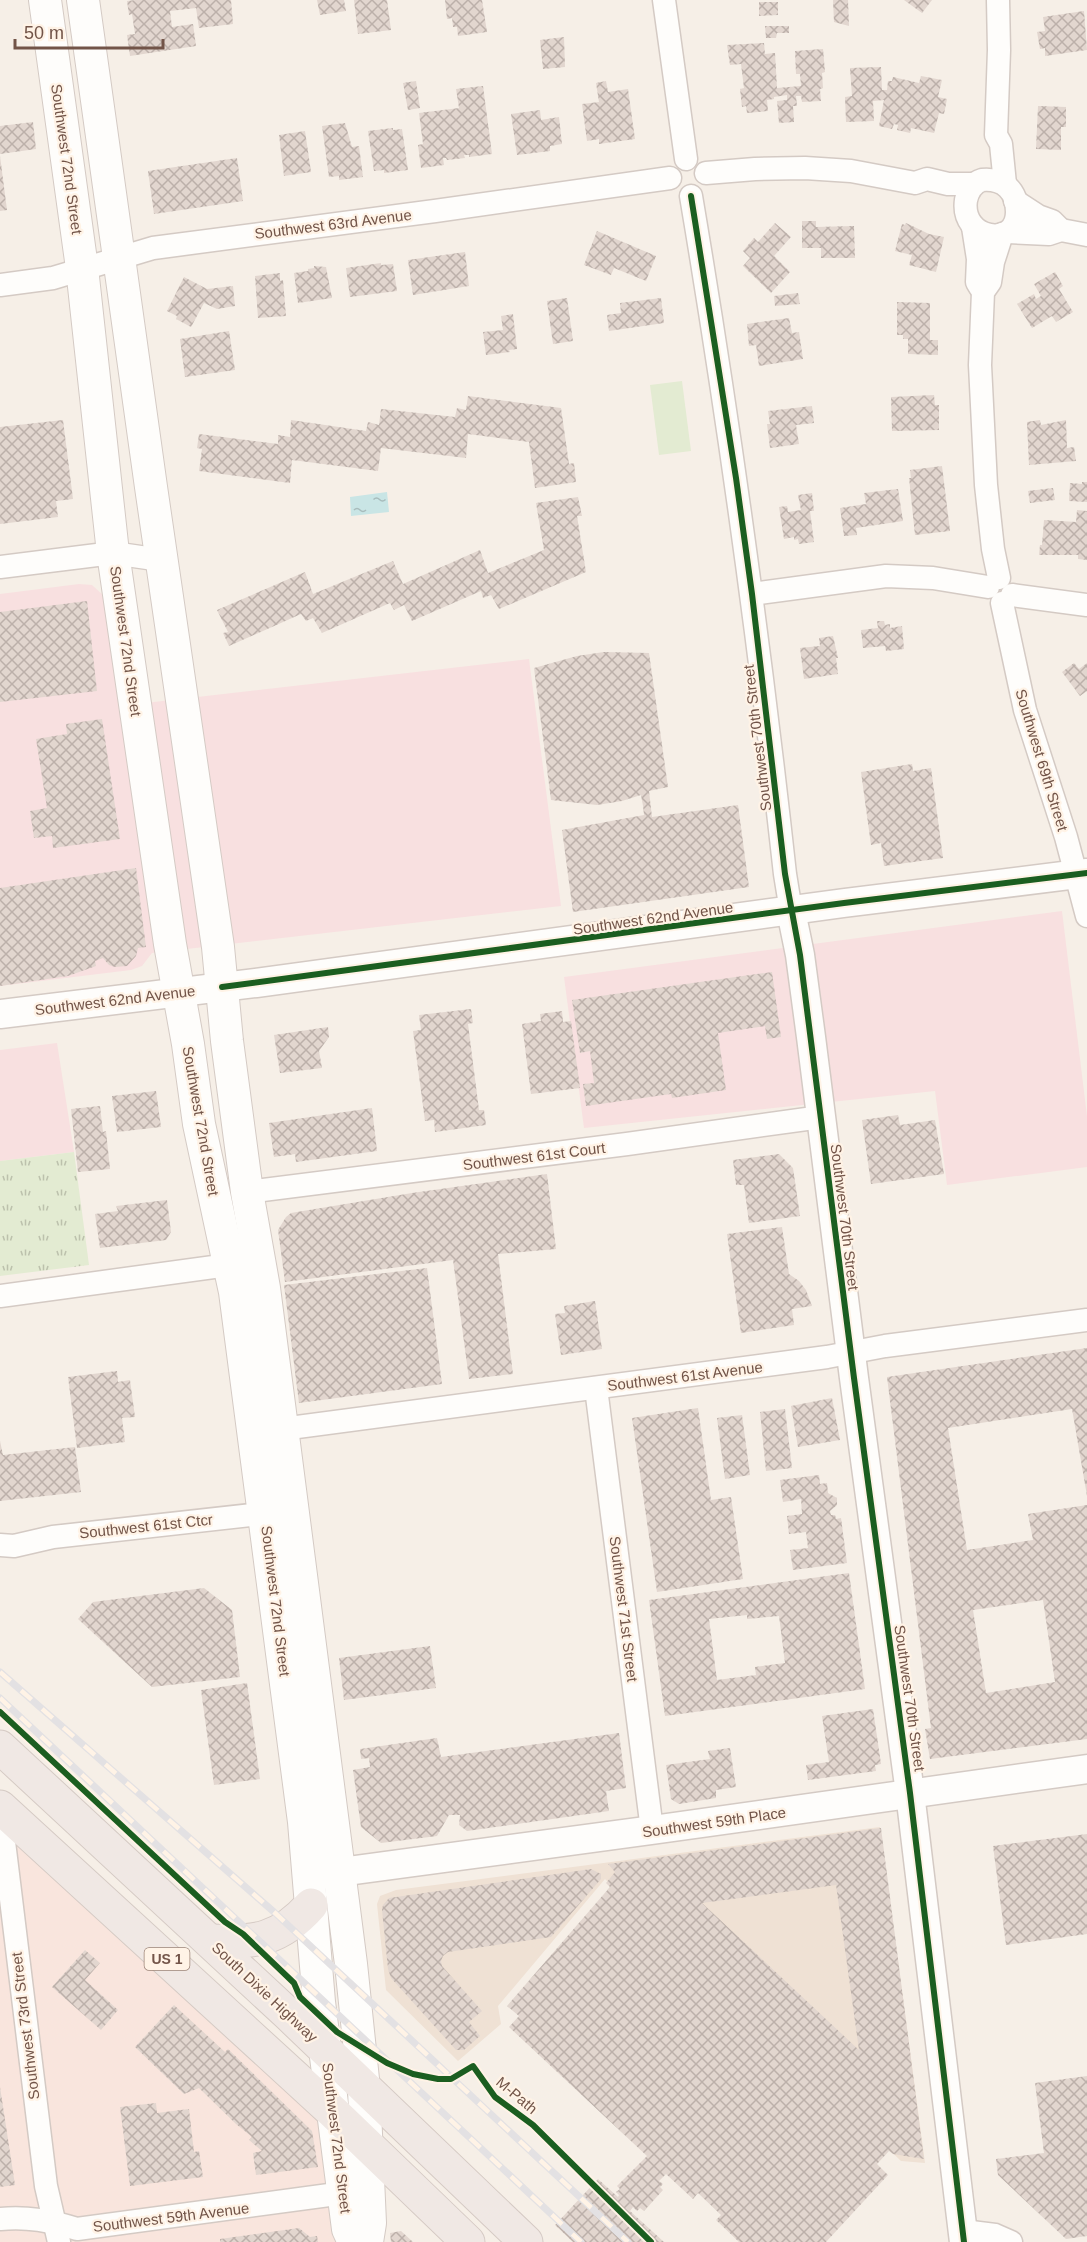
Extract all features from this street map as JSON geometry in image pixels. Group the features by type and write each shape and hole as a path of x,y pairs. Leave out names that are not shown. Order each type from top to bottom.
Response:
{"highway":[{"name":"South Dixie Highway","path":"0,1747 211,1941 526,2242"},
{"name":"US 1","path":"0,1808 333,2112 468,2242"},
{"path":"211,1941 234,1942 260,1939 296,1922 311,1905"}],"main road":[{"name":"Southwest 72nd Street","path":"45,0 82,268 113,553 170,944 201,1137 245,1263 282,1429 278,1512 319,2002 348,2229 354,2242"},
{"name":"Southwest 72nd Street","path":"83,0 222,987 247,1192 245,1263 235,1292 278,1512 340,1872 364,2089 370,2223 367,2242"},
{"path":"304,1822 316,1858 326,1869 340,1872"}],"street":[{"path":"664,0 686,159"},
{"path":"998,0 996,135 1001,144 1016,221 1005,233"},
{"path":"970,221 968,193 978,182 989,143 996,135"},
{"path":"686,159 697,161 706,173 705,186 691,196 685,196 675,190 670,178 676,164 686,159"},
{"path":"706,173 805,168 851,171 915,183 938,196 988,235 1049,234 1061,230 1087,236"},
{"name":"Southwest 63rd Avenue","path":"0,285 53,278 153,248 670,178"},
{"path":"915,183 927,179 948,184 994,180 1038,216 1052,221 1061,230"},
{"name":"Southwest 70th Street","path":"691,196 752,594 785,874 800,955 850,1353 910,1793 964,2236"},
{"name":"Southwest 69th Street","path":"970,221 978,259 977,282 983,292"},
{"name":"Southwest 69th Street","path":"1005,233 993,262 990,282 983,292 980,365 990,530 1000,590 1030,727 1082,874 1087,915"},
{"path":"0,567 113,553 161,560"},
{"path":"752,594 886,576 943,579 1087,605"},
{"name":"Southwest 62nd Avenue","path":"0,1014 179,993 1082,874"},
{"name":"Southwest 61st Court","path":"247,1192 821,1117"},
{"path":"0,1296 245,1263"},
{"name":"Southwest 61st Avenue","path":"282,1429 1087,1320"},
{"name":"Southwest 71st Street","path":"596,1388 652,1830"},
{"name":"Southwest 61st Ctcr","path":"7,1546 53,1537 278,1512"},
{"name":"Southwest 59th Place","path":"340,1872 1087,1769"},
{"name":"Southwest 73rd Street","path":"0,1808 7,1929 44,2175 57,2232"},
{"name":"Southwest 59th Avenue","path":"0,2219 20,2216 57,2232 344,2193"},
{"path":"964,2236 995,2235 1011,2242"}],"shaded area":[{"path":"79,584 92,585 103,595 119,706 529,659 561,906 152,953 142,966 131,970 0,986 0,594"},
{"path":"1062,911 1087,1116 1087,1167 947,1185 935,1091 584,1128 564,977"},
{"path":"57,1043 74,1152 0,1161 0,1050"},
{"path":"0,1824 325,2125 338,2242 0,2242"},
{"path":"880,1827 925,2163 901,2161 605,1879 498,2006 501,2024 458,2061 386,1990 377,1904 380,1896 396,1890"}],"green space":[{"path":"682,381 691,451 659,455 650,385"},
{"path":"74,1152 89,1265 0,1276 0,1161"}],"water":[{"path":"387,492 389,512 351,516 350,497"}],"building":[{"path":"231,0 233,24 199,28 196,8 170,11 172,27 193,24 196,46 130,56 127,35 135,34 127,1"},
{"path":"317,0 344,0 346,11 320,15"},
{"path":"354,0 387,0 391,30 358,34"},
{"path":"445,0 482,0 487,32 458,36 457,27 453,27 452,18 447,19"},
{"path":"833,0 848,0 849,26 834,22"},
{"path":"904,0 932,0 922,13"},
{"path":"759,2 778,2 778,15 759,16"},
{"path":"1084,11 1087,50 1045,56 1045,48 1040,49 1037,32 1045,31 1043,17"},
{"path":"765,26 789,26 789,33 777,33 776,38 766,38"},
{"path":"564,37 565,67 543,69 540,40"},
{"path":"764,43 765,54 775,53 777,88 801,86 800,74 796,74 795,51 823,49 825,72 822,73 821,101 802,102 801,96 796,96 797,106 793,106 794,122 779,123 777,101 787,100 787,95 767,100 768,111 747,113 746,106 742,107 740,89 744,88 741,64 730,65 727,45"},
{"path":"881,67 882,90 887,90 888,81 892,81 893,77 919,83 921,76 942,80 938,97 947,99 944,114 939,113 934,133 911,128 910,133 897,130 898,125 894,124 892,129 879,126 884,100 873,101 874,121 846,122 845,97 852,96 850,68"},
{"path":"416,81 420,108 408,110 403,83"},
{"path":"606,81 608,92 628,89 635,139 599,144 599,139 587,141 582,104 599,102 596,83"},
{"path":"483,86 492,154 469,157 469,155 464,155 465,158 447,160 443,158 444,165 421,168 418,145 423,144 419,113 459,108 456,89"},
{"path":"1038,106 1066,107 1066,127 1061,127 1061,150 1036,149"},
{"path":"540,110 541,120 559,117 562,144 550,146 550,151 517,155 511,114"},
{"path":"33,122 36,149 0,154 0,126"},
{"path":"345,123 352,147 359,146 363,177 339,180 339,176 329,177 322,126"},
{"path":"393,128 393,130 402,129 408,170 384,173 384,170 374,171 368,131"},
{"path":"305,131 311,172 284,176 279,135"},
{"path":"0,156 7,210 0,211"},
{"path":"237,158 243,201 154,214 148,171"},
{"path":"802,221 816,221 816,227 854,226 855,258 821,258 821,248 802,248"},
{"path":"775,223 791,237 774,256 790,272 771,293 743,266 750,258 743,251 754,238 758,242"},
{"path":"906,223 929,234 944,237 936,272 909,265 912,255 895,251 902,224"},
{"path":"597,231 656,256 646,281 614,268 611,275 584,265"},
{"path":"465,252 469,286 413,295 408,260"},
{"path":"381,263 381,265 393,264 397,291 350,297 346,268"},
{"path":"314,266 326,267 332,298 298,303 294,273 308,271"},
{"path":"1055,272 1063,286 1059,289 1073,312 1056,322 1052,316 1032,328 1017,304 1034,294 1036,299 1041,296 1034,284"},
{"path":"280,273 280,281 283,280 286,316 258,318 255,276"},
{"path":"184,277 207,289 233,286 235,306 217,309 204,303 191,327 176,319 177,316 167,311"},
{"path":"798,293 800,304 775,306 774,296"},
{"path":"567,298 573,341 553,344 547,301"},
{"path":"661,298 664,323 609,331 607,315 621,313 620,303"},
{"path":"897,302 930,303 930,340 938,340 938,355 908,354 908,339 903,339 903,335 897,335"},
{"path":"513,314 517,349 486,355 483,332 503,330 501,316"},
{"path":"789,318 792,333 799,332 803,359 759,366 756,345 749,346 747,324"},
{"path":"229,331 235,370 185,377 180,339"},
{"path":"934,395 935,405 939,405 939,430 892,431 891,397"},
{"path":"468,396 561,408 569,464 574,463 576,482 535,488 529,442 468,434 466,458 381,448 378,471 292,460 290,483 199,471 202,449 197,448 199,434 278,444 278,435 290,437 291,420 366,431 368,422 379,425 381,409 455,417 457,408 466,410"},
{"path":"812,406 814,423 796,425 799,444 770,448 768,411"},
{"path":"63,420 73,499 56,501 58,517 0,524 0,427"},
{"path":"1040,420 1041,425 1066,420 1067,448 1074,447 1076,461 1029,465 1027,422"},
{"path":"942,466 950,531 915,535 910,470"},
{"path":"1082,482 1087,482 1087,502 1069,501 1070,483 1082,484"},
{"path":"1053,488 1055,500 1030,503 1028,491"},
{"path":"898,489 903,521 856,528 857,535 844,536 840,508 866,504 864,493"},
{"path":"812,493 814,511 810,511 814,542 799,544 798,539 794,540 794,537 784,539 779,507 787,506 788,512 801,510 798,495"},
{"path":"578,497 582,516 577,516 586,572 499,609 491,595 483,598 481,591 412,621 404,605 394,610 390,603 322,633 313,618 306,621 301,614 229,646 223,633 228,632 217,610 305,572 313,594 393,561 403,584 480,550 488,573 544,550 536,503"},
{"path":"1077,510 1087,511 1087,560 1078,559 1078,555 1039,555 1044,520 1076,522"},
{"path":"87,601 97,691 0,702 0,612"},
{"path":"877,621 884,621 885,625 890,624 890,628 902,626 904,649 886,651 885,646 863,648 861,630 878,628"},
{"path":"833,636 838,658 836,658 838,674 804,679 800,648 820,646 819,638"},
{"path":"604,652 649,653 668,787 649,791 652,817 738,805 749,887 573,912 562,830 644,815 643,806 641,795 597,805 551,800 534,668 577,656"},
{"path":"1074,663 1079,669 1087,663 1087,691 1080,696 1062,672"},
{"path":"102,719 120,839 53,848 52,836 34,838 30,811 47,808 36,739 67,734 66,724"},
{"path":"912,764 913,771 931,768 943,858 884,866 881,843 871,845 861,772"},
{"path":"136,868 146,947 138,948 136,956 127,966 109,965 103,958 95,961 96,966 68,976 0,986 0,888"},
{"path":"772,972 781,1037 767,1039 765,1026 718,1033 726,1090 672,1098 671,1094 586,1106 583,1084 594,1083 590,1051 580,1053 572,1000"},
{"path":"471,1009 473,1023 468,1024 479,1110 484,1110 486,1125 435,1132 434,1120 425,1121 413,1031 421,1030 419,1015"},
{"path":"562,1011 563,1022 571,1021 580,1088 531,1094 522,1024 541,1021 540,1014"},
{"path":"328,1027 329,1037 319,1051 322,1068 280,1073 274,1035"},
{"path":"156,1091 161,1127 117,1132 112,1096"},
{"path":"100,1106 103,1132 106,1131 110,1169 78,1172 71,1109"},
{"path":"372,1108 377,1151 296,1162 295,1154 274,1157 269,1123"},
{"path":"898,1115 900,1125 935,1120 944,1174 871,1184 862,1120"},
{"path":"779,1154 793,1168 800,1216 749,1223 744,1185 736,1185 733,1160"},
{"path":"547,1174 556,1249 498,1254 513,1374 469,1379 453,1260 285,1282 278,1230 291,1213"},
{"path":"167,1200 171,1232 166,1240 100,1248 95,1214 118,1211 116,1206"},
{"path":"782,1227 789,1274 806,1290 812,1306 792,1309 794,1325 741,1333 727,1234"},
{"path":"427,1268 442,1384 299,1403 284,1285"},
{"path":"595,1301 602,1349 561,1355 555,1314 565,1313 564,1306"},
{"path":"1087,1348 1087,1496 1072,1409 948,1428 967,1550 1033,1540 1028,1514 1087,1505 1087,1739 930,1759 925,1729 931,1728 887,1377","holes":["1043,1600 1055,1682 986,1693 973,1610"]},
{"path":"117,1371 118,1382 130,1380 135,1417 122,1418 125,1442 77,1448 68,1377"},
{"path":"832,1398 840,1440 798,1447 791,1406"},
{"path":"698,1408 711,1500 731,1497 743,1579 657,1592 632,1418"},
{"path":"785,1409 792,1468 766,1471 760,1412"},
{"path":"742,1415 750,1475 725,1479 717,1418"},
{"path":"0,1441 3,1455 75,1447 81,1492 0,1501"},
{"path":"819,1475 820,1484 827,1483 828,1493 837,1498 837,1505 830,1511 836,1519 841,1518 847,1563 793,1570 790,1550 808,1548 806,1532 789,1534 787,1516 802,1514 801,1499 783,1502 780,1480"},
{"path":"849,1573 865,1689 665,1716 649,1600","holes":["747,1615 747,1619 779,1616 785,1663 755,1667 756,1675 717,1680 709,1619"]},
{"path":"204,1588 232,1610 240,1677 152,1687 78,1619 93,1602"},
{"path":"430,1646 436,1688 344,1700 339,1658"},
{"path":"247,1683 260,1779 214,1785 201,1690"},
{"path":"873,1709 881,1764 875,1765 876,1771 808,1780 806,1765 829,1762 822,1716"},
{"path":"619,1733 626,1788 606,1791 609,1811 467,1831 459,1825 460,1815 449,1815 437,1836 381,1843 361,1827 353,1770 370,1767 369,1758 361,1759 360,1749 437,1738 441,1757"},
{"path":"730,1748 736,1787 716,1790 716,1798 679,1804 671,1799 666,1765 710,1759 708,1751"},
{"path":"881,1828 924,2159 893,2154 889,2151 877,2164 888,2175 826,2242 739,2242 716,2220 721,2215 698,2193 693,2199 666,2174 659,2181 663,2184 660,2187 663,2190 644,2211 640,2208 637,2211 633,2207 630,2211 664,2242 573,2242 555,2225 598,2179 618,2197 616,2192 620,2189 617,2186 647,2156 509,2027 519,2016 507,2006 610,1887 606,1883 615,1872 608,1864","holes":["836,1885 859,2050 702,1903"]},
{"path":"1087,1834 1087,1934 1006,1945 993,1846"},
{"path":"591,1869 601,1874 601,1879 551,1937 448,1952 443,1956 442,1966 482,2011 469,2022 480,2036 464,2050 456,2050 391,1978 382,1910 389,1898"},
{"path":"85,1950 100,1963 85,1980 118,2010 101,2030 52,1987"},
{"path":"174,2005 225,2052 228,2049 312,2131 318,2167 256,2175 253,2153 262,2151 249,2140 252,2137 199,2088 184,2094 135,2047"},
{"path":"1087,2076 1087,2236 1066,2239 998,2175 996,2159 1044,2153 1035,2083"},
{"path":"0,2087 15,2185 0,2187"},
{"path":"156,2103 157,2113 189,2109 194,2152 199,2151 203,2177 130,2186 120,2107"},
{"path":"299,2228 310,2237 317,2236 318,2242 220,2242 220,2239"},
{"path":"401,2231 413,2242 391,2242 390,2233"}],"railway":[{"path":"0,1672 274,1912 628,2242"},
{"path":"0,1698 581,2242"}],"cycle path":[{"path":"691,196 752,594 785,874 800,955 910,1793 964,2242"},
{"path":"222,987 844,903 1087,873"},
{"name":"M-Path","path":"0,1712 225,1922 243,1934 294,1983 300,1997 337,2032 387,2063 413,2074 451,2079 473,2066 495,2097 533,2125 651,2242"}]}
